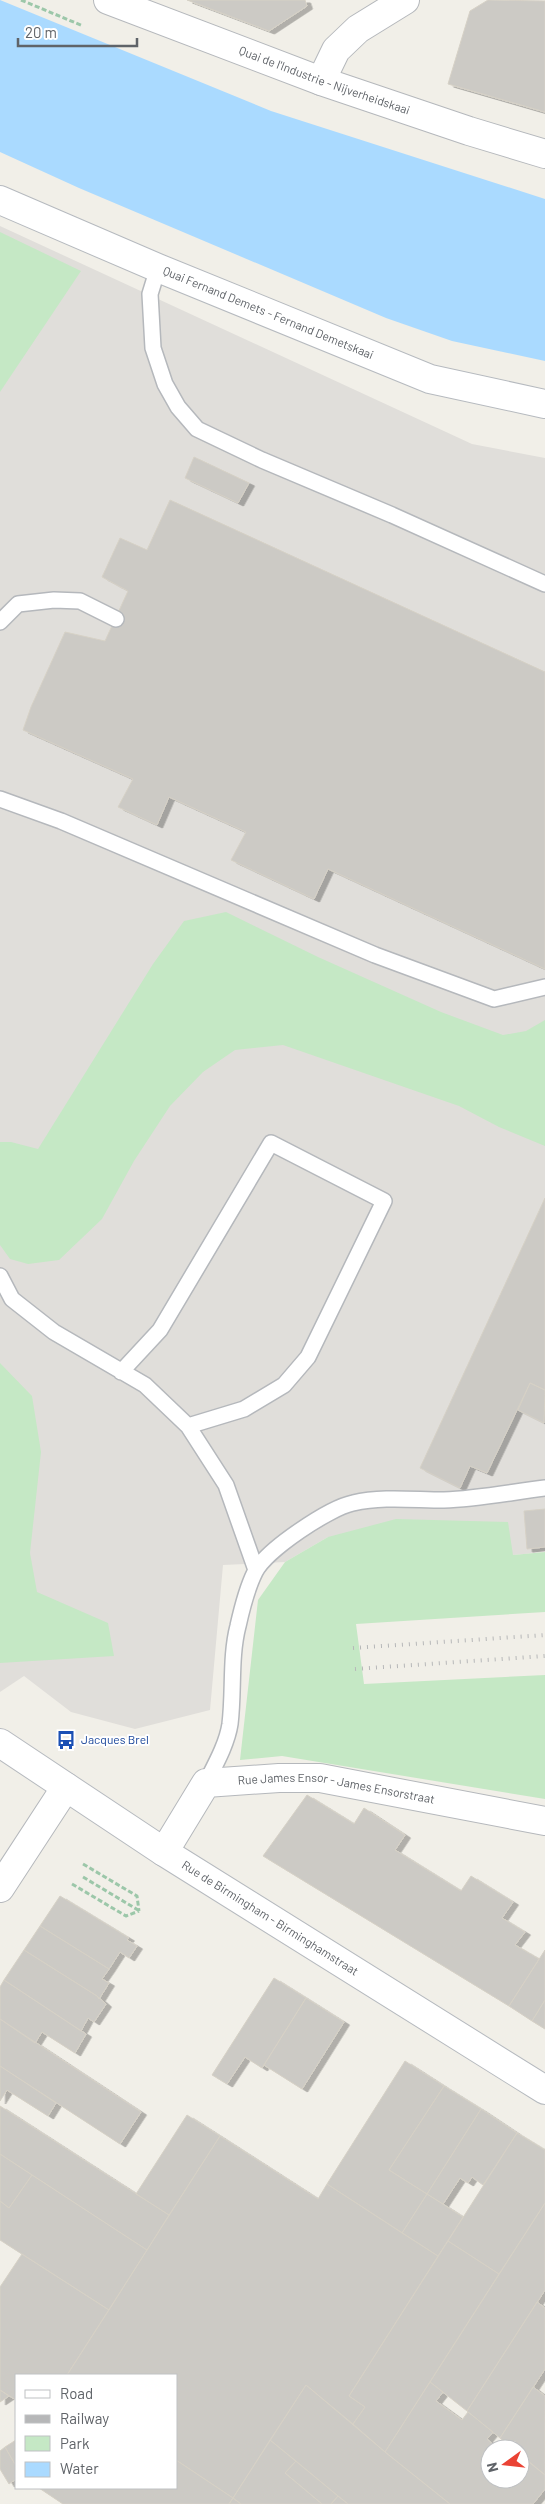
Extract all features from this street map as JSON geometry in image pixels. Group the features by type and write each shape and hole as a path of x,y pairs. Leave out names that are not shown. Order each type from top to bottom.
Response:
{"street":[{"path":"321,81 336,50 352,34 405,0"},
{"name":"Quai de l'Industrie - Nijverheidskaai","path":"123,3 321,81 460,128 545,154"},
{"name":"Quai Fernand Demets - Fernand Demetskaai","path":"0,200 158,268 430,379 545,404"},
{"name":"Rue de Birmingham - Birminghamstraat","path":"0,1743 164,1852 545,2090"},
{"name":"Rue James Ensor - James Ensorstraat","path":"206,1783 279,1778 320,1778 545,1820"},
{"path":"164,1852 206,1783"},
{"path":"0,1888 66,1787"}],"lane":[{"path":"158,268 150,294 153,348 165,384 178,407 197,429 262,460 392,515 545,584"},
{"path":"0,622 18,604 54,600 80,601 116,619"},
{"path":"0,799 60,821 375,956 494,999 545,987"},
{"path":"121,1372 160,1330 271,1143 384,1201 308,1357 284,1384 244,1410 188,1426"},
{"path":"0,1276 12,1299 54,1332 145,1385 188,1426 226,1485 256,1570"},
{"path":"206,1783 219,1758 230,1726 238,1627 256,1570 279,1546 328,1512 352,1503 402,1498 445,1500 545,1488"}],"path":[{"path":"83,1864 138,1896 139,1911"},
{"path":"83,1878 139,1911"},
{"path":"72,1884 126,1916 139,1911"}],"shaded area":[{"path":"0,226 472,444 545,458 545,1552 513,1555 328,1537 285,1562 223,1565 210,1710 135,1729 71,1712 24,1676 0,1692"}],"green space":[{"path":"0,232 81,271 0,392"},
{"path":"226,912 318,957 441,1012 503,1035 526,1031 545,1020 545,1146 499,1127 459,1106 283,1045 235,1050 203,1072 170,1106 134,1161 102,1219 59,1260 28,1264 10,1259 0,1245 0,1142 11,1142 38,1149 153,964 184,921"},
{"path":"0,1363 32,1396 41,1452 30,1553 37,1592 108,1623 114,1656 0,1663"},
{"path":"396,1519 508,1522 513,1555 545,1552 545,1612 356,1624 364,1684 545,1675 545,1799 282,1756 240,1760 258,1600 285,1562 328,1537"}],"water":[{"path":"0,0 271,111 545,199 545,361 452,341 386,318 79,188 0,152"}],"building":[{"path":"187,0 305,0 307,6 269,31"},
{"path":"488,0 545,1 545,112 448,84 470,11"},
{"path":"194,457 249,483 238,503 185,478"},
{"path":"170,500 545,672 545,969 328,869 314,899 231,860 246,832 169,797 157,825 118,807 133,779 23,730 31,707 65,632 105,641 128,591 102,577 120,538 147,550"},
{"path":"545,1198 545,1390 530,1383 487,1473 470,1466 460,1488 420,1468"},
{"path":"530,1383 545,1390 544,1423 518,1410"},
{"path":"545,1509 545,1547 527,1549 524,1511"},
{"path":"307,1795 354,1824 364,1808 405,1835 395,1850 461,1891 471,1876 513,1902 502,1918 525,1932 515,1945 539,1959 509,2006 263,1856"},
{"path":"60,1896 129,1938 127,1940 137,1946 129,1958 120,1952 109,1969 40,1926"},
{"path":"40,1926 109,1969 102,1979 109,1983 99,1999 24,1950"},
{"path":"24,1950 97,1996 106,2004 94,2022 88,2018 81,2031 4,1980"},
{"path":"545,1950 545,2000 532,2021 509,2006"},
{"path":"274,1978 306,1998 262,2068 245,2057 227,2084 212,2075"},
{"path":"4,1980 86,2034 75,2053 42,2032 35,2043 0,2019 0,1987"},
{"path":"306,1998 344,2022 302,2089 264,2065"},
{"path":"545,2000 545,2029 532,2021"},
{"path":"0,2019 141,2112 120,2144 0,2066"},
{"path":"405,2061 444,2086 389,2170 427,2194 402,2233 327,2184"},
{"path":"0,2066 56,2103 48,2116 7,2090 0,2101"},
{"path":"444,2086 481,2109 427,2194 389,2170"},
{"path":"0,2106 169,2215 147,2250 0,2154"},
{"path":"481,2109 517,2133 483,2185 472,2177 468,2183 460,2178 443,2204 427,2194"},
{"path":"187,2115 220,2136 169,2215 136,2194"},
{"path":"517,2133 545,2150 545,2203 499,2274 448,2241"},
{"path":"220,2136 318,2199 327,2184 438,2256 349,2396 365,2407 353,2424 306,2385 233,2498 178,2461 178,2374 68,2374"},
{"path":"0,2154 32,2175 9,2208 0,2201"},
{"path":"32,2175 147,2250 109,2310 0,2240 0,2201 9,2208"},
{"path":"427,2194 463,2217 438,2256 402,2233"},
{"path":"545,2203 545,2290 467,2411 430,2382"},
{"path":"448,2241 499,2274 385,2452 353,2424 365,2407 349,2396"},
{"path":"22,2254 109,2310 68,2374 15,2374 15,2399 0,2390 0,2287"},
{"path":"537,2302 545,2308 545,2369 500,2438 467,2411"},
{"path":"430,2382 443,2392 436,2401 462,2420 468,2412 493,2432 487,2439 480,2439 480,2489 530,2489 530,2462 545,2475 545,2489 533,2504 450,2504 385,2452"},
{"path":"306,2385 450,2504 348,2504 270,2440"},
{"path":"533,2387 545,2396 545,2475 530,2463 530,2439 500,2438"},
{"path":"0,2390 9,2396 0,2402"},
{"path":"270,2440 296,2461 285,2473 322,2504 241,2504 233,2498"},
{"path":"15,2441 15,2464 5,2447"},
{"path":"5,2447 15,2464 15,2480 9,2484 0,2469 0,2451"},
{"path":"178,2461 233,2498 229,2504 63,2504 40,2489 178,2489"},
{"path":"296,2461 338,2496 331,2504 322,2504 285,2473"},
{"path":"338,2496 348,2504 331,2504"},
{"path":"233,2498 241,2504 229,2504"}],"railway":[{"path":"353,1648 545,1635"},
{"path":"355,1669 545,1656"}],"place":[{"name":"Jacques Brel","path":"66,1740"}]}
